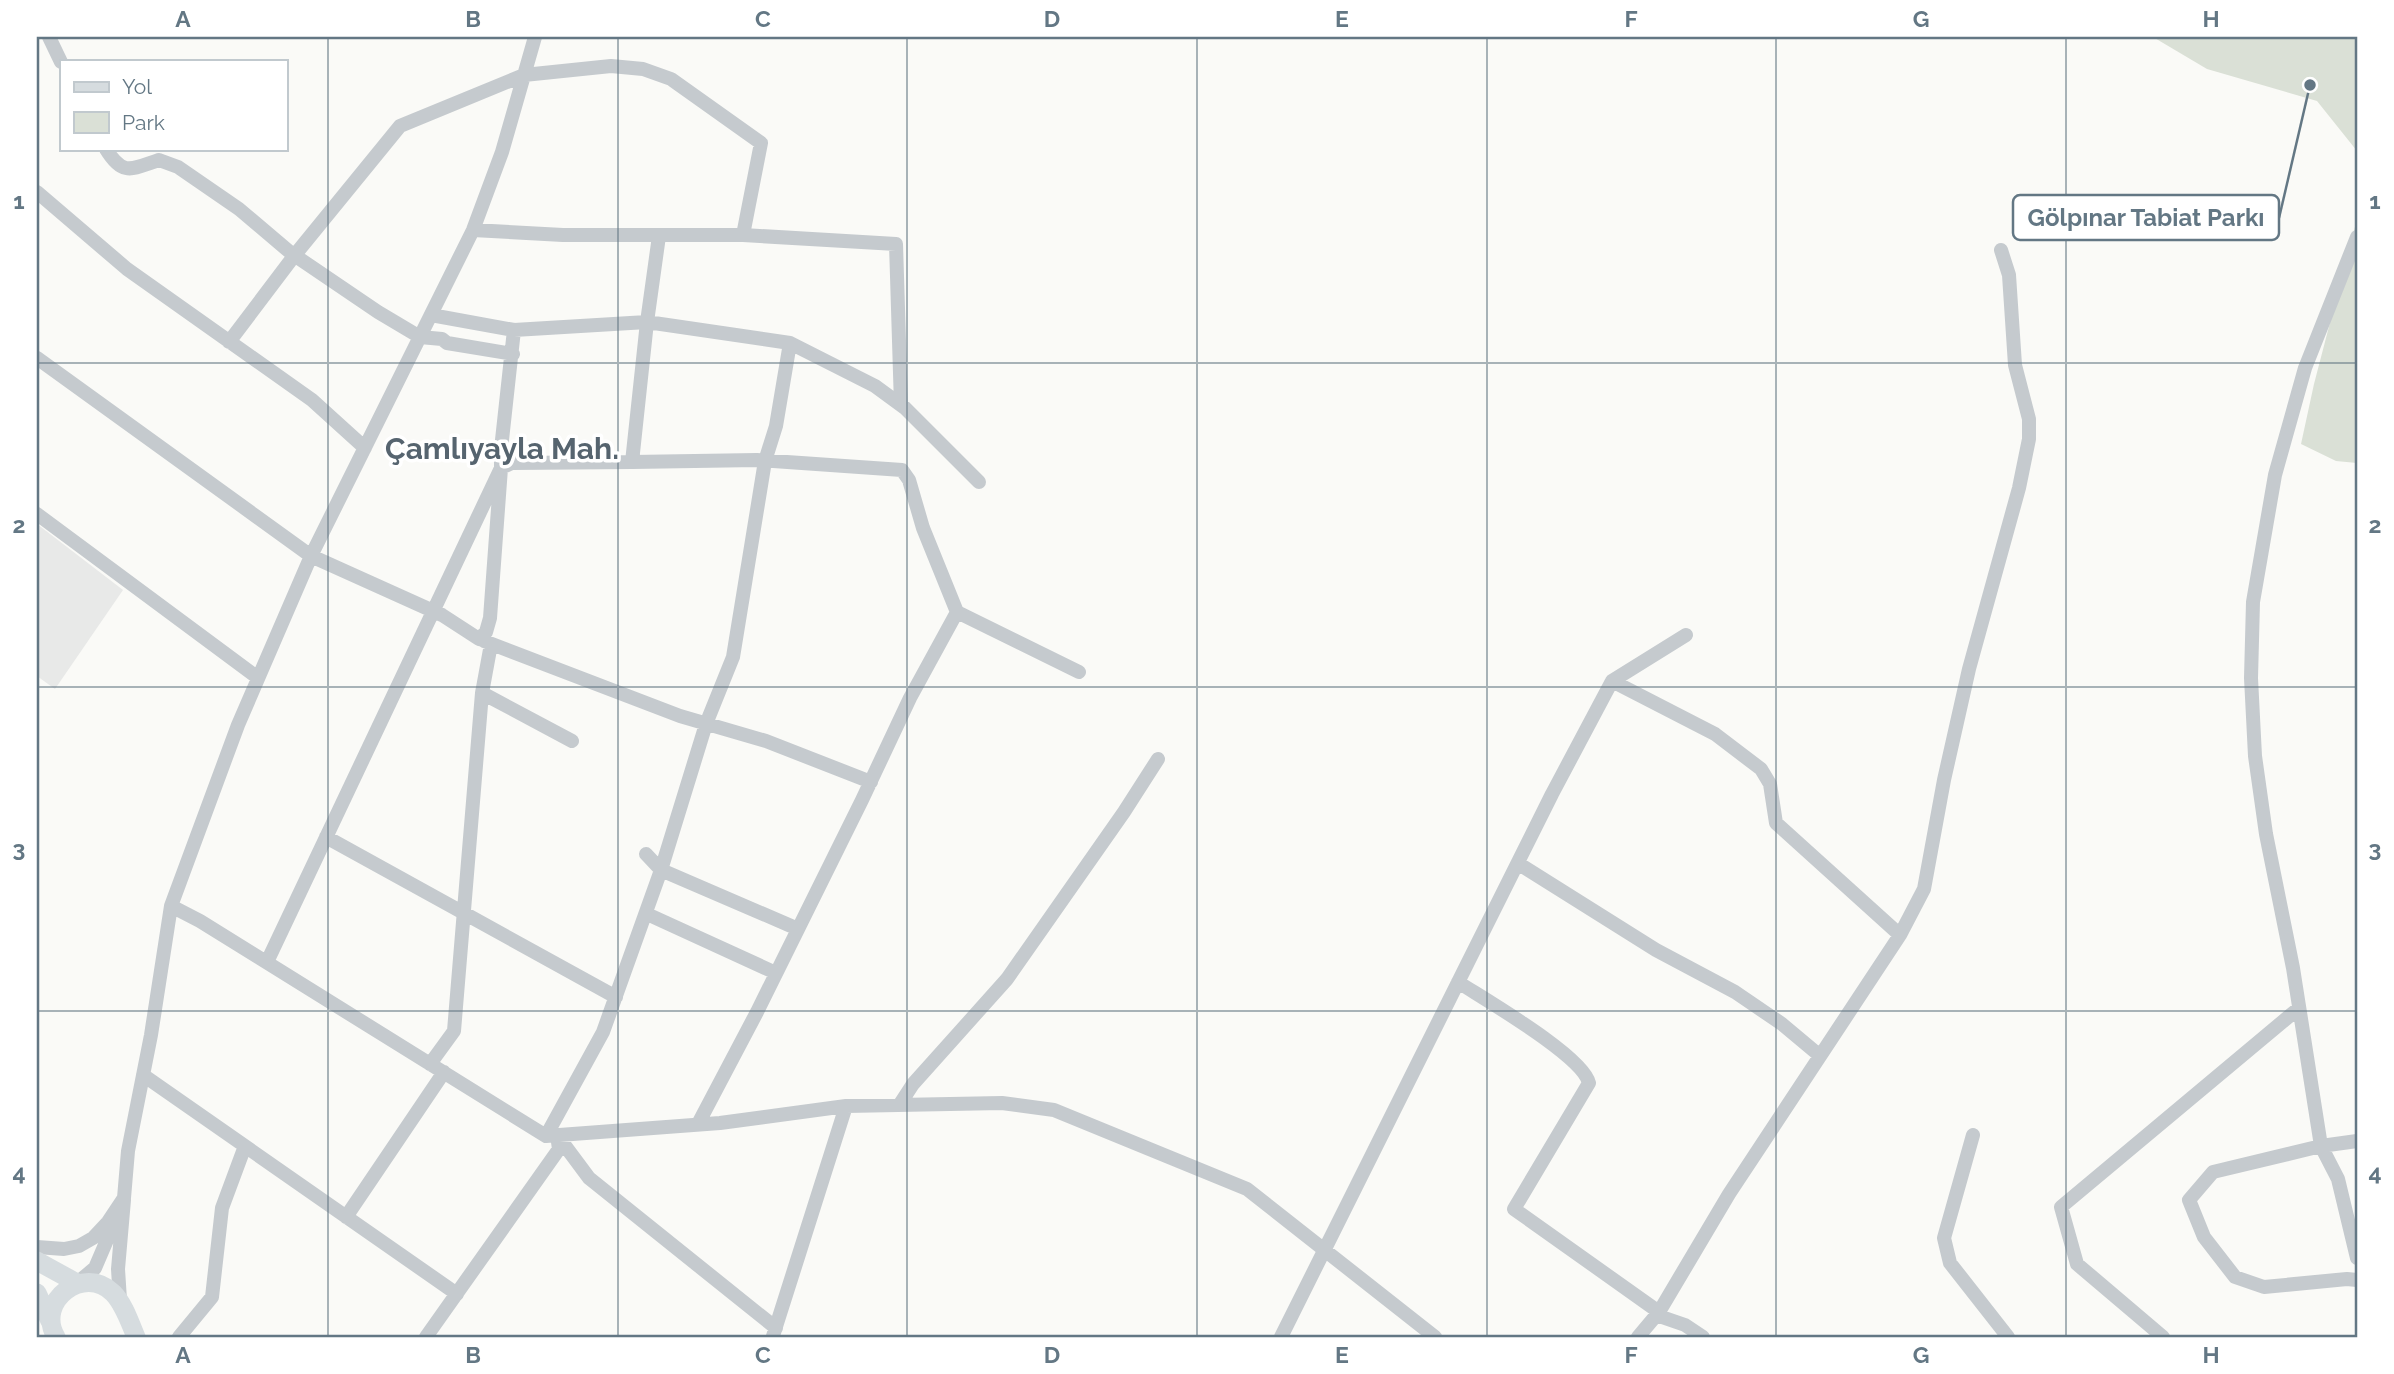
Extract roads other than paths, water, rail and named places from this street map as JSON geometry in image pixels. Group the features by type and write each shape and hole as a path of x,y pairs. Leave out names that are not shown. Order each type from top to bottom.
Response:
{"main road":[{"path":"37,1261 77,1283"},
{"path":"53,1332 52,1308 58,1297 77,1283 90,1282 112,1291 136,1337"},
{"path":"37,1293 53,1332"},
{"path":"119,1337 124,1323 122,1306"}],"street":[{"path":"49,37 60,60"},
{"path":"122,1306 118,1269 128,1151 171,906 238,724 312,556 473,230 502,152 535,37"},
{"path":"229,342 400,126 524,75 611,66 643,69 671,79 760,140 743,235"},
{"path":"107,150 122,168 130,170 159,160 178,167 248,216 295,256 420,337 513,354"},
{"path":"37,192 127,269 312,400 365,448"},
{"path":"473,230 659,236 743,235 895,244 901,405"},
{"path":"632,462 659,236"},
{"path":"2357,237 2305,368 2275,475 2253,602 2251,678 2255,756 2266,834 2300,1007 2321,1146 2338,1179 2357,1258"},
{"path":"1645,1337 1729,1194 1899,935 1924,888 1944,780 1969,669 2020,488 2029,439 2029,419 2015,365 2009,275 2001,250"},
{"path":"431,315 514,330 647,322 790,343 875,386 901,405 979,482"},
{"path":"430,1064 454,1031 485,641 490,618 501,449 514,330"},
{"path":"552,1135 603,1032 647,914 706,724 733,657 765,461 776,426 790,343"},
{"path":"37,358 312,556 433,610 485,641 668,712 766,741 871,782"},
{"path":"267,962 501,468 512,463 765,461 902,470 909,480 923,528 957,612 1079,672"},
{"path":"37,514 258,678"},
{"path":"698,1124 798,929 910,698 957,612"},
{"path":"1280,1337 1552,794 1612,681 1686,635"},
{"path":"1612,681 1715,734 1761,769 1770,784 1776,823 1899,935"},
{"path":"482,693 572,741"},
{"path":"901,1104 914,1084 1007,979 1158,759"},
{"path":"326,837 616,997"},
{"path":"646,854 661,870 798,929"},
{"path":"1519,864 1656,950 1735,992 1782,1024 1819,1055"},
{"path":"171,906 200,920 430,1064 552,1135 589,1178 774,1333 846,1105"},
{"path":"647,914 776,973"},
{"path":"1458,982 1547,1040 1588,1076 1589,1083 1514,1209 1657,1314 1685,1325 1703,1337"},
{"path":"2163,1337 2077,1264 2061,1206 2300,1007"},
{"path":"346,1217 444,1072"},
{"path":"143,1075 457,1294"},
{"path":"552,1135 698,1124 846,1105 1002,1103 1054,1110 1247,1189 1436,1337"},
{"path":"426,1337 559,1149 552,1135"},
{"path":"1973,1135 1944,1238 1950,1263 2008,1337"},
{"path":"2357,1141 2321,1146 2213,1171 2189,1200 2204,1237 2235,1277 2264,1287 2357,1280"},
{"path":"178,1337 212,1297 222,1208 245,1146"},
{"path":"37,1247 64,1249 79,1246 93,1238 108,1222 124,1198"},
{"path":"77,1283 95,1268 100,1260 124,1198"},
{"path":"1638,1337 1657,1314"}],"place":[{"name":"Gölpınar Tabiat Parkı","path":"2310,85"}],"district":[{"name":"Çamlıyayla Mah.","path":"502,449"}]}
